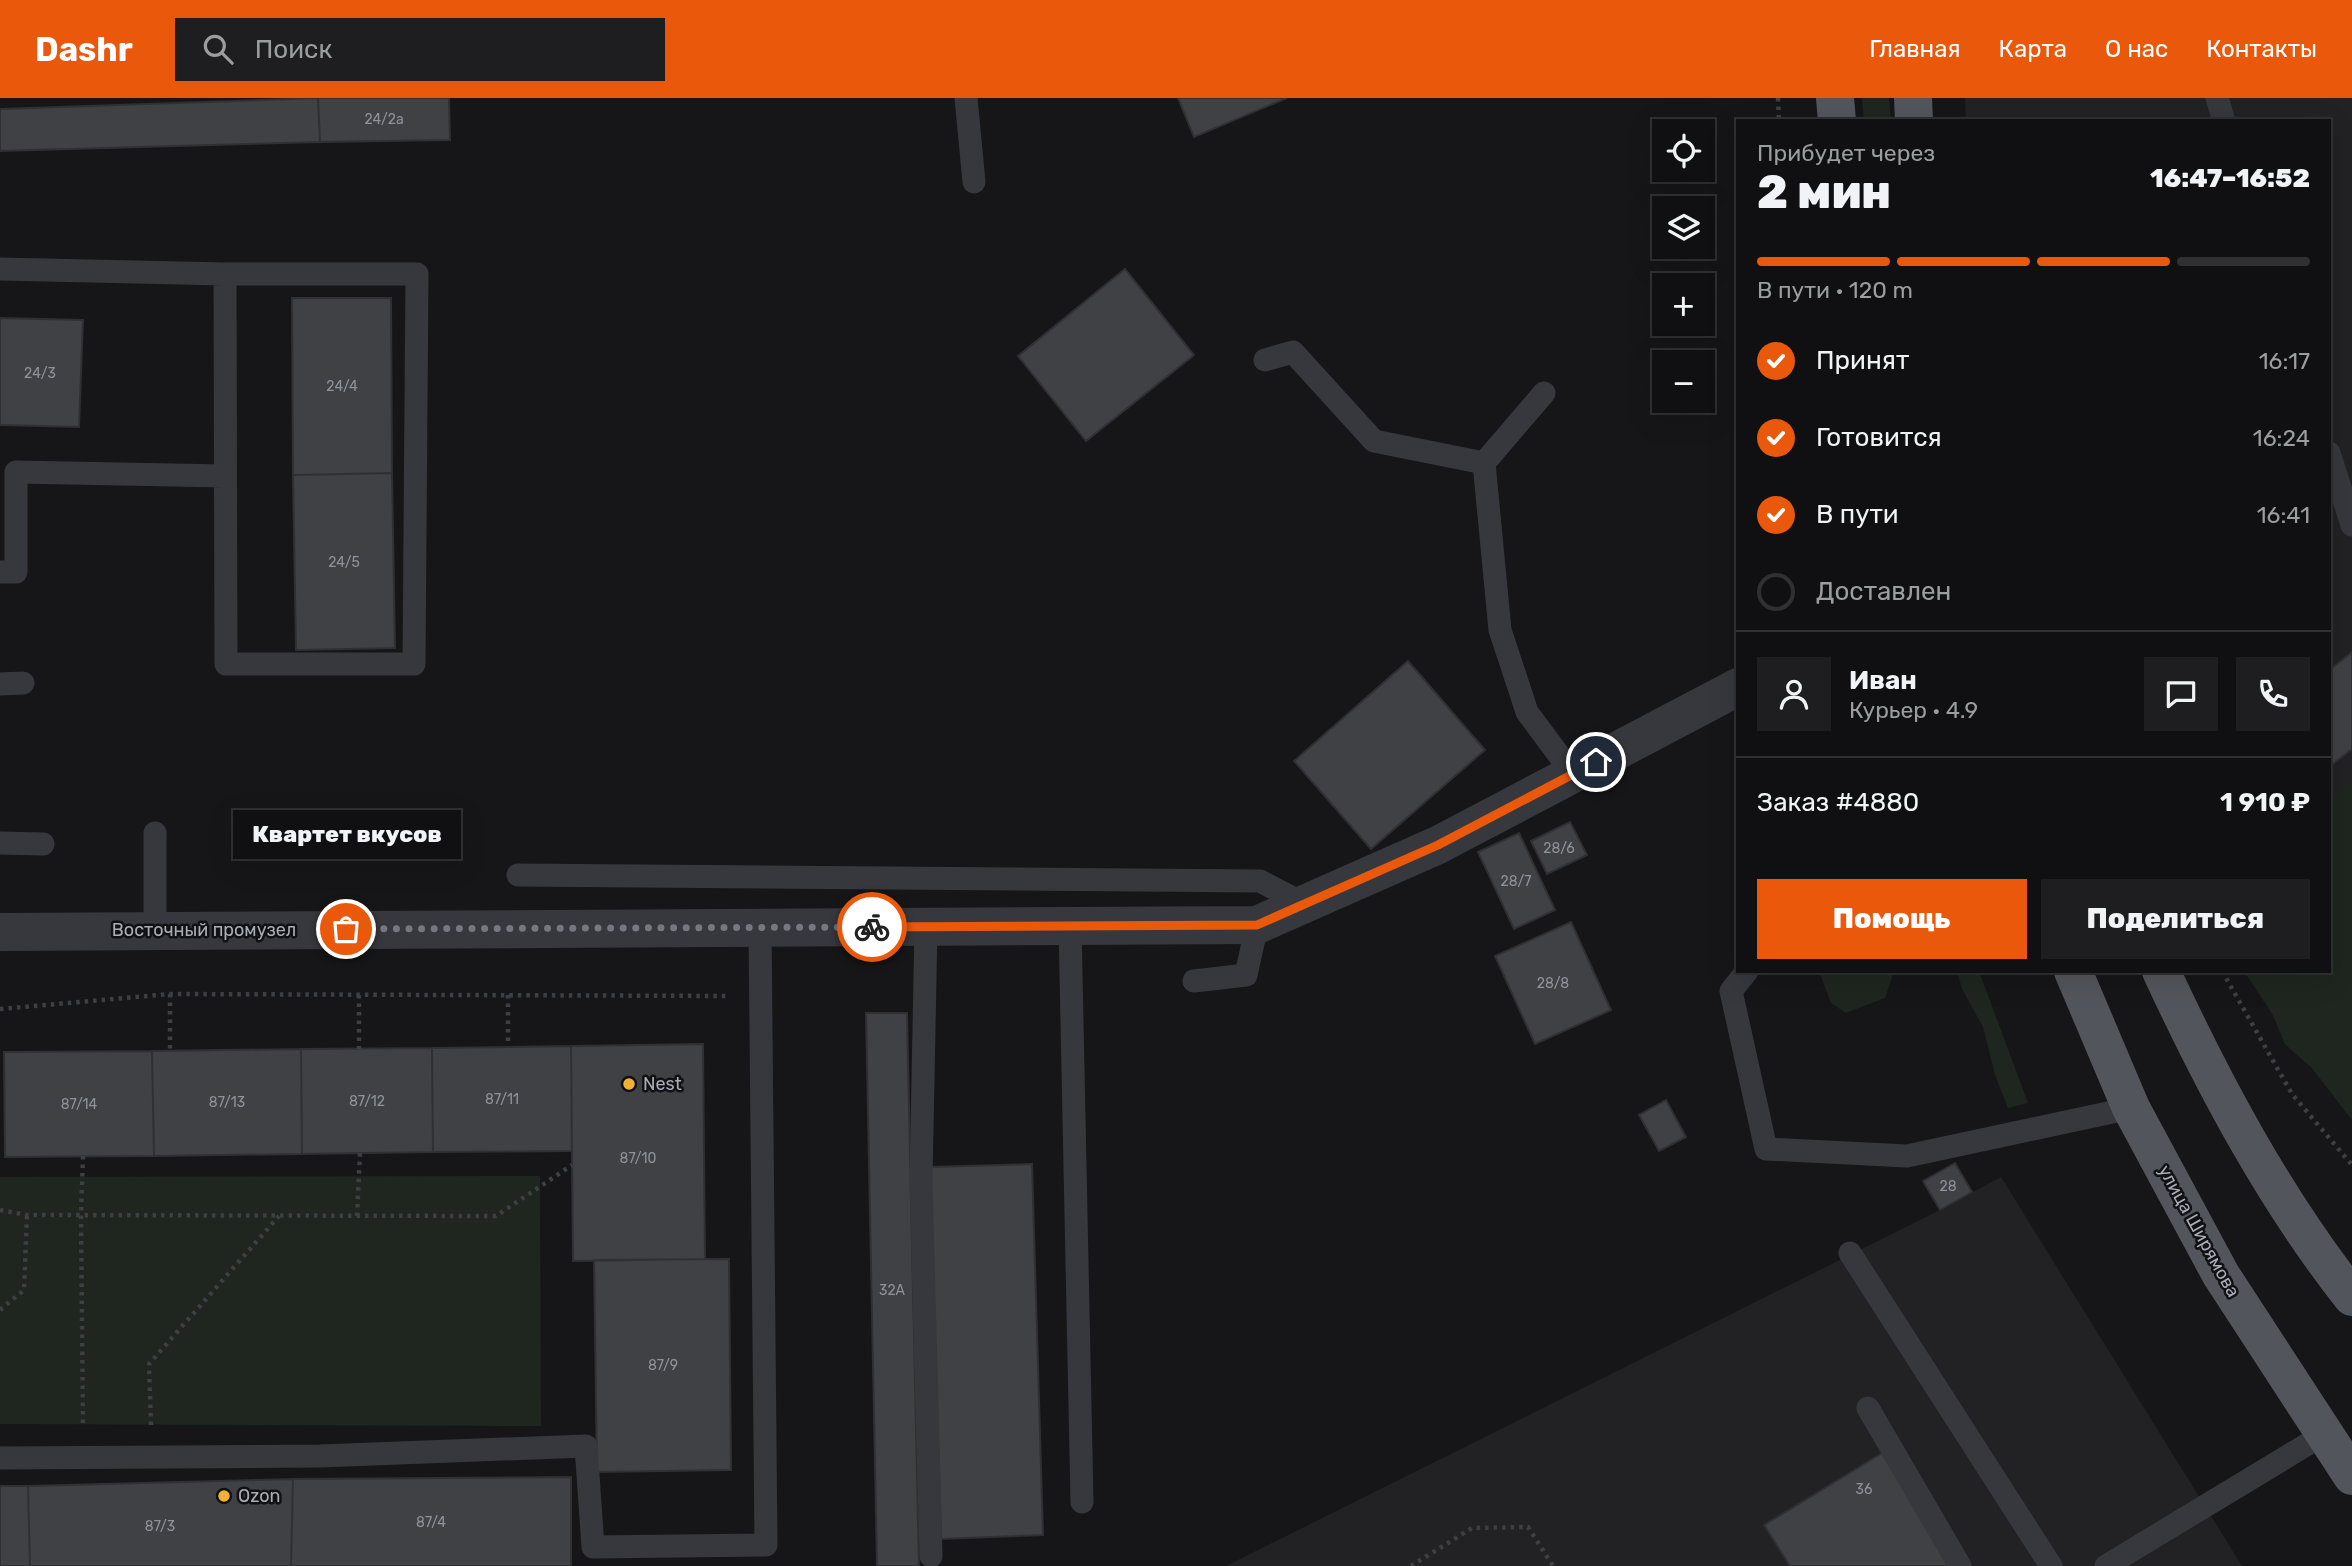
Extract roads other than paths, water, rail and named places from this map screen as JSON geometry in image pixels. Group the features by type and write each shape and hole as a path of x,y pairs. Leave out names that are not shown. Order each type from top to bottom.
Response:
{"main road":[{"path":"1835,98 1837,119"},
{"path":"1913,98 1914,119"},
{"name":"улица Ширямова","path":"2074,973 2131,1108 2221,1275 2352,1476"},
{"path":"2162,973 2194,1043 2233,1116 2291,1212 2352,1297"}],"street":[{"name":"Восточный промузел","path":"0,932 1257,925 1438,845 1736,688"}],"lane":[{"path":"966,98 974,182"},
{"path":"2217,98 2223,119"},
{"path":"0,269 225,274 417,274 414,664 226,664 225,274"},
{"path":"1265,360 1293,352 1374,442 1484,463"},
{"path":"1545,393 1484,463 1500,630 1527,712 1573,774"},
{"path":"2331,459 2352,524"},
{"path":"0,572 16,572 16,472 225,476"},
{"path":"155,834 155,930"},
{"path":"0,843 43,844"},
{"path":"518,875 1260,881 1304,904"},
{"path":"1195,981 1246,975 1257,925"},
{"path":"1070,926 1082,1502"},
{"path":"0,1458 320,1456 586,1446 592,1557 766,1545 760,927"},
{"path":"926,927 921,1180 931,1556"},
{"path":"1744,973 1731,991 1766,1149 1907,1156 2131,1108"},
{"path":"1850,1253 2051,1566"},
{"path":"1868,1408 1960,1566"},
{"path":"2106,1566 2326,1433"}],"place":[{"name":"Квартет вкусов","path":"346,929"},
{"name":"Nest","path":"629,1084"},
{"name":"Ozon","path":"224,1496"}]}
